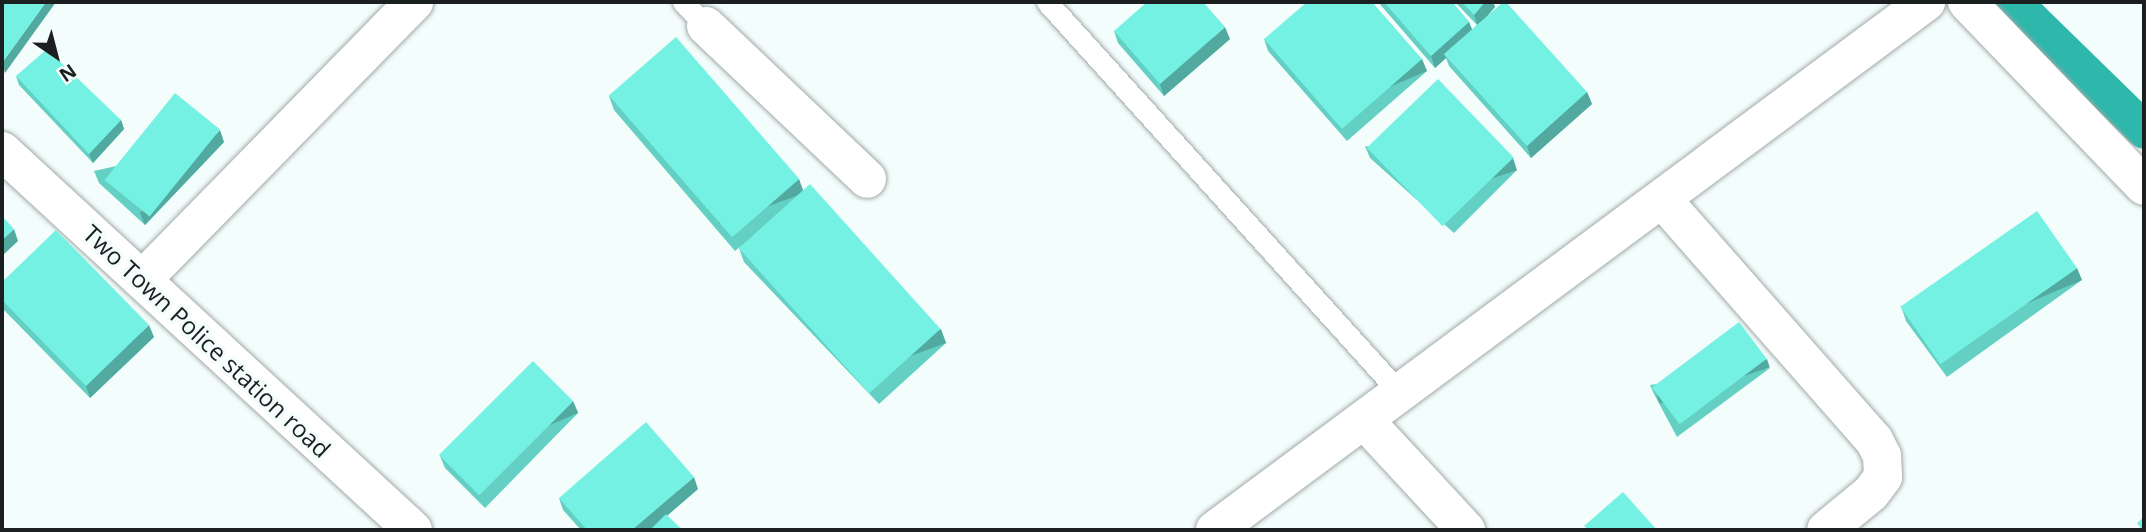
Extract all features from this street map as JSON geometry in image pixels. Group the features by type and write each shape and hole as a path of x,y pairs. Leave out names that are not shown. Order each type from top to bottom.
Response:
{"street":[{"path":"142,280 414,2"},
{"path":"1215,530 1926,2"},
{"path":"1967,2 2144,186"},
{"path":"694,14 867,179"},
{"name":"Two Town Police station road","path":"2,151 413,530"},
{"path":"1662,199 1878,448 1882,456 1883,477 1846,516 1826,530"},
{"path":"1365,421 1466,530"}],"lane":[{"path":"1047,2 1401,394"}],"building":[{"path":"2,2 46,2 2,63"},
{"path":"1147,2 1203,2 1225,27 1160,84 1114,31"},
{"path":"1307,2 1372,2 1422,59 1342,129 1264,39"},
{"path":"1384,2 1452,2 1469,22 1431,56"},
{"path":"1462,2 1485,2 1474,15"},
{"path":"1506,2 1587,92 1527,146 1444,54"},
{"path":"676,37 799,179 732,237 609,95"},
{"path":"47,49 121,120 89,154 16,76"},
{"path":"1438,79 1514,157 1443,226 1367,148"},
{"path":"175,93 220,130 150,217 105,180"},
{"path":"810,184 940,329 869,393 739,248"},
{"path":"2037,211 2077,268 1940,364 1900,307"},
{"path":"2,216 14,229 2,240"},
{"path":"56,230 149,325 86,386 2,300 2,282"},
{"path":"1739,322 1767,359 1680,424 1652,388"},
{"path":"533,361 573,401 479,495 439,455"},
{"path":"646,422 694,477 632,530 587,530 559,498"},
{"path":"1623,492 1657,530 1588,530 1584,526"},
{"path":"666,514 682,530 650,530"},
{"path":"2144,517 2144,530 2142,530 2137,523"}],"waterway":[{"path":"2013,2 2144,130"}]}
